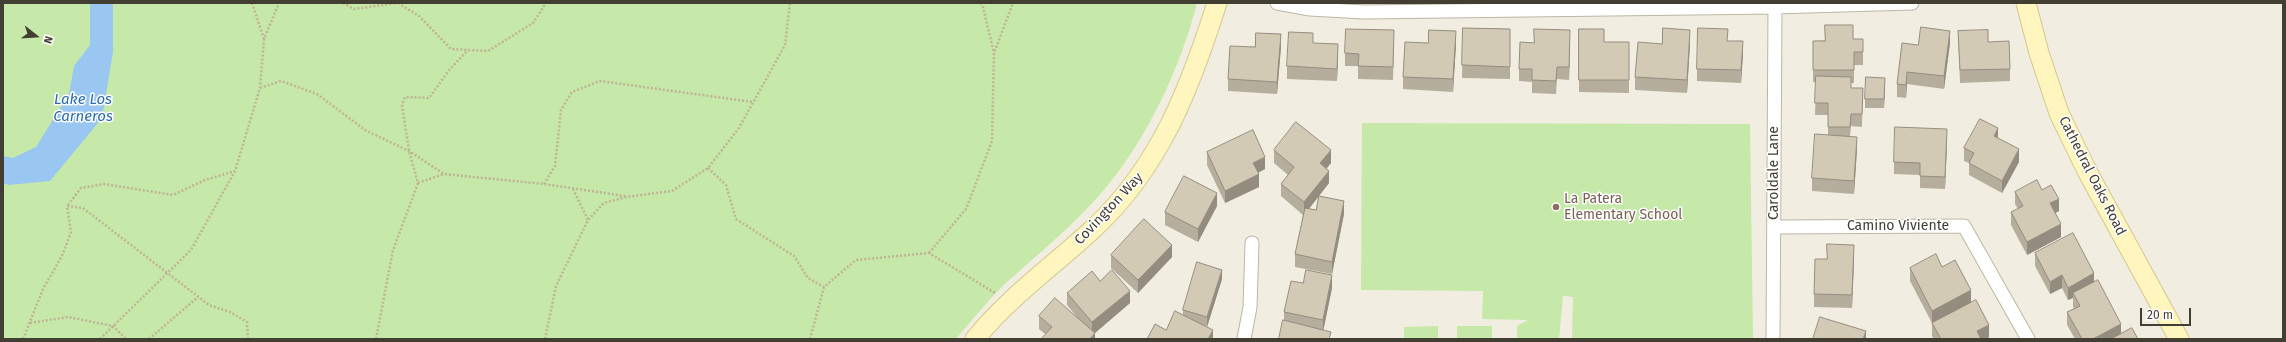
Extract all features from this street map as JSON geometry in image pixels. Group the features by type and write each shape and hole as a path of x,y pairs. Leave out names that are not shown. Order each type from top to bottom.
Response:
{"street":[{"name":"Covington Way","path":"975,339 1009,301 1094,228 1141,176 1167,134 1204,43 1217,3"},
{"path":"1277,3 1310,9 1364,12 1775,7 1912,3"},
{"name":"Cathedral Oaks Road","path":"2026,3 2039,53 2059,113 2087,171 2180,339"},
{"name":"Caroldale Lane","path":"1773,339 1775,7"},
{"name":"Camino Viviente","path":"1774,228 1964,226 2028,339"},
{"path":"1244,339 1250,307 1252,243"}],"path":[{"path":"252,3 264,39"},
{"path":"100,339 191,250 235,171 260,88 264,39 279,3"},
{"path":"343,3 354,9 398,3 419,16 451,49 488,51 533,23 546,3"},
{"path":"545,339 556,286 588,220 604,203 626,197 672,191 708,168 739,128 785,45 790,3"},
{"path":"929,253 966,209 992,141 994,53 983,7 980,3"},
{"path":"994,53 1013,3"},
{"path":"376,339 393,250 418,183 408,151 402,105 405,97 429,98 450,69 468,50"},
{"path":"260,88 281,81 318,94 365,130 408,151 444,174"},
{"path":"544,184 555,166 561,110 572,92 600,82 754,102"},
{"path":"708,168 726,186 736,219 794,256 808,278 824,287"},
{"path":"23,339 43,289 62,256 71,232 67,206 81,188 104,184 173,195 205,180 235,171"},
{"path":"418,183 444,174 544,184 626,197"},
{"path":"573,188 588,220"},
{"path":"67,206 82,208 209,305 230,312 247,322 248,339"},
{"path":"810,339 824,287 856,260 929,253 1009,301"},
{"path":"149,339 198,297"},
{"path":"29,324 68,317 113,326 126,339"}],"green space":[{"path":"3,3 1197,3 1182,52 1172,77 1134,150 1119,171 1080,216 1006,283 980,310 956,339 3,339"},
{"name":"La Patera Elementary School","path":"1362,123 1750,124 1753,339 1572,339 1573,297 1563,296 1559,339 1517,339 1517,326 1528,320 1482,319 1483,291 1361,290"},
{"path":"1438,326 1438,339 1404,339 1404,327"},
{"path":"1457,326 1492,326 1492,339 1457,339"}],"water":[{"name":"Lake Los Carneros","path":"90,3 113,3 113,52 102,118 50,181 9,185 3,183 3,156 13,158 36,147 69,94 74,66 90,45"}],"building":[{"path":"1825,25 1853,25 1853,39 1863,39 1863,52 1854,52 1854,70 1813,70 1813,41 1825,41"},
{"path":"1921,27 1950,31 1944,76 1907,72 1906,85 1897,84 1902,43 1918,45"},
{"path":"1463,28 1510,29 1510,67 1462,65"},
{"path":"1663,28 1690,30 1687,80 1635,77 1638,42 1662,44"},
{"path":"1698,28 1728,29 1727,41 1743,41 1741,70 1697,69"},
{"path":"1346,29 1394,30 1393,67 1358,66 1359,54 1345,53"},
{"path":"1534,29 1570,30 1569,67 1557,67 1556,81 1532,80 1532,69 1519,69 1520,42 1534,43"},
{"path":"1579,29 1604,29 1604,42 1629,42 1629,80 1579,80"},
{"path":"1429,30 1456,31 1453,79 1403,77 1405,42 1428,43"},
{"path":"1988,30 1988,42 2009,41 2010,69 1960,70 1958,31"},
{"path":"1289,32 1313,33 1313,43 1338,44 1337,69 1287,66"},
{"path":"1256,33 1281,34 1277,82 1228,79 1230,46 1255,47"},
{"path":"1816,76 1851,77 1851,88 1863,88 1862,114 1851,114 1850,127 1828,127 1828,103 1815,103"},
{"path":"1866,77 1885,78 1884,99 1865,99"},
{"path":"1980,119 1998,128 1994,136 2019,149 2002,181 1969,163 1974,153 1964,148"},
{"path":"1296,122 1331,150 1320,163 1329,171 1304,202 1281,184 1294,167 1274,150"},
{"path":"1895,127 1947,129 1945,177 1920,176 1920,163 1894,162"},
{"path":"1253,130 1265,157 1253,163 1259,174 1225,191 1207,152"},
{"path":"1815,134 1857,137 1854,181 1812,178"},
{"path":"1184,176 1217,193 1198,229 1165,212"},
{"path":"2037,180 2042,190 2051,185 2059,199 2050,203 2061,224 2027,242 2011,212 2023,206 2015,192"},
{"path":"1319,196 1344,201 1332,262 1295,254 1305,208 1316,210"},
{"path":"1144,219 1172,245 1138,280 1111,255"},
{"path":"2073,233 2094,273 2068,288 2062,275 2050,282 2035,253"},
{"path":"1827,244 1854,245 1852,295 1814,294 1815,259 1827,259"},
{"path":"1936,254 1942,267 1955,260 1971,290 1932,311 1910,268"},
{"path":"1197,262 1222,270 1207,317 1183,310"},
{"path":"1112,270 1130,291 1092,322 1067,293 1092,271 1100,281"},
{"path":"1306,270 1332,275 1323,320 1284,312 1291,281 1303,283"},
{"path":"2098,280 2121,324 2093,339 2082,339 2067,312 2080,306 2073,293"},
{"path":"1055,298 1095,333 1090,339 1041,339 1052,327 1039,316"},
{"path":"1976,300 1989,325 1977,331 1981,339 1941,339 1932,323"},
{"path":"1175,311 1213,330 1208,339 1147,339 1155,324 1166,330"},
{"path":"1820,317 1866,331 1863,339 1813,339"},
{"path":"1283,320 1331,332 1329,339 1279,339"},
{"path":"2132,328 2138,339 2111,339"}],"place":[{"name":"La Patera Elementary School","path":"1556,207"}]}
